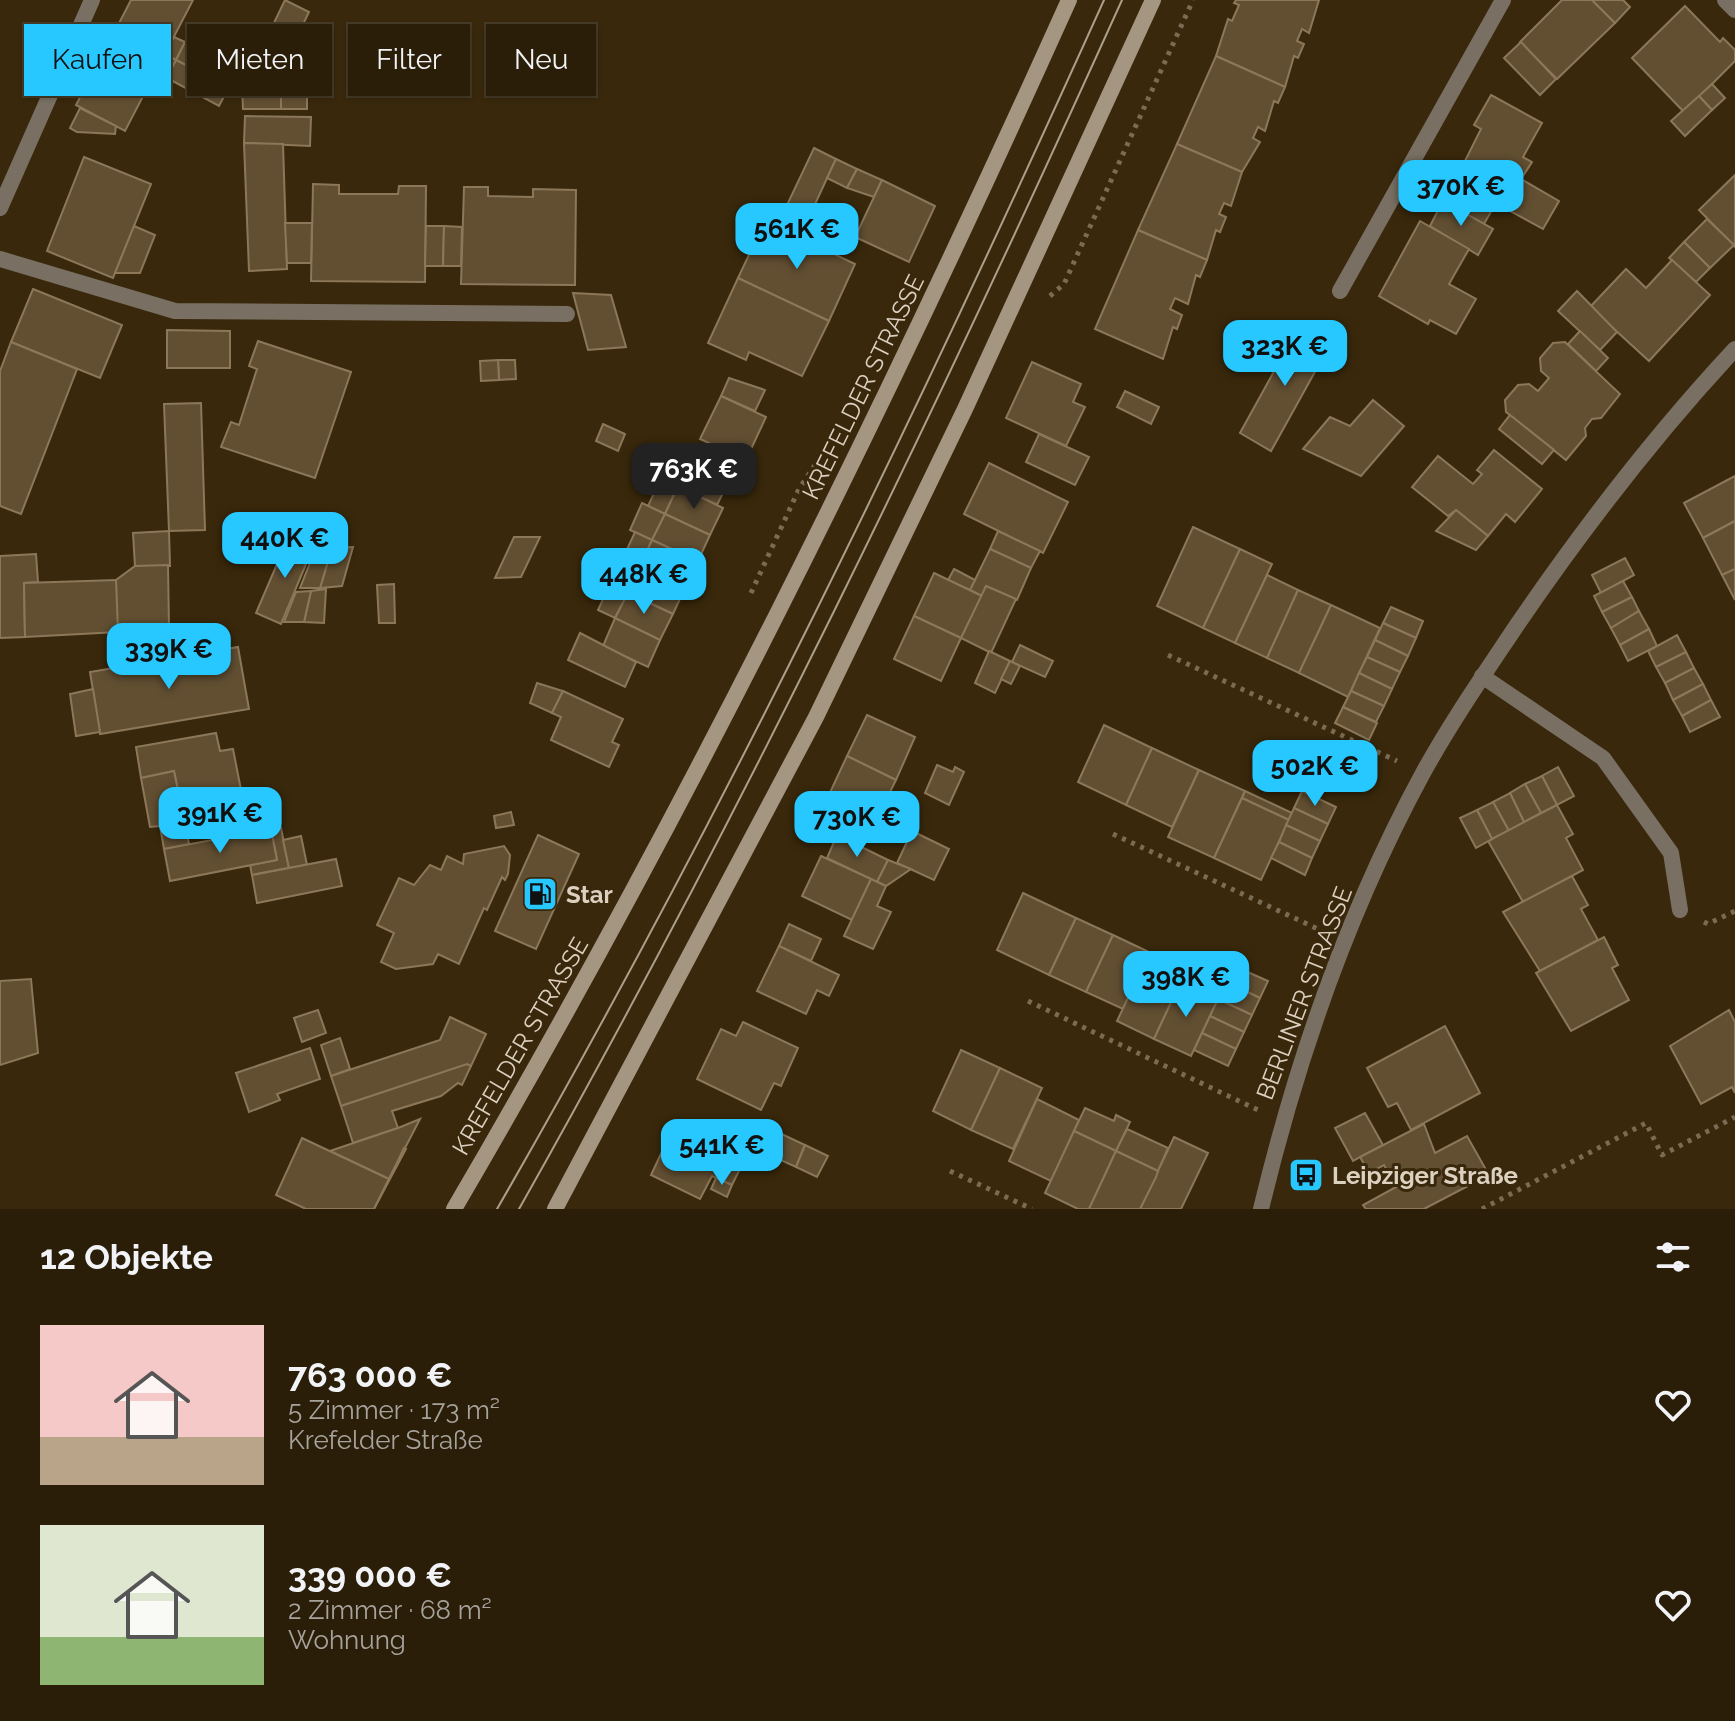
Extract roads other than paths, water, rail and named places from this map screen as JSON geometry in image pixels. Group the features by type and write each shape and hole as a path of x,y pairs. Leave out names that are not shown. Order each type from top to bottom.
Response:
{"main road":[{"name":"KREFELDER STRASSE","path":"454,1209 571,1007 764,646 960,242 1069,0"},
{"path":"555,1209 816,717 965,409 1153,0"}],"street":[{"path":"0,208 92,0"},
{"path":"1340,291 1503,0"},
{"path":"1725,0 1735,10"},
{"path":"0,259 175,311 567,314"},
{"name":"BERLINER STRASSE","path":"1261,1209 1282,1121 1344,941 1423,773 1482,676 1595,513 1735,349"},
{"path":"1482,676 1603,758 1671,853 1680,910"}],"tram line":[{"path":"497,1209 661,913 816,612 962,308 1104,0"},
{"path":"519,1209 681,912 834,611 981,307 1122,0"}],"place":[{"name":"Star","path":"540,894"},
{"name":"Leipziger Straße","path":"1306,1175"}]}
